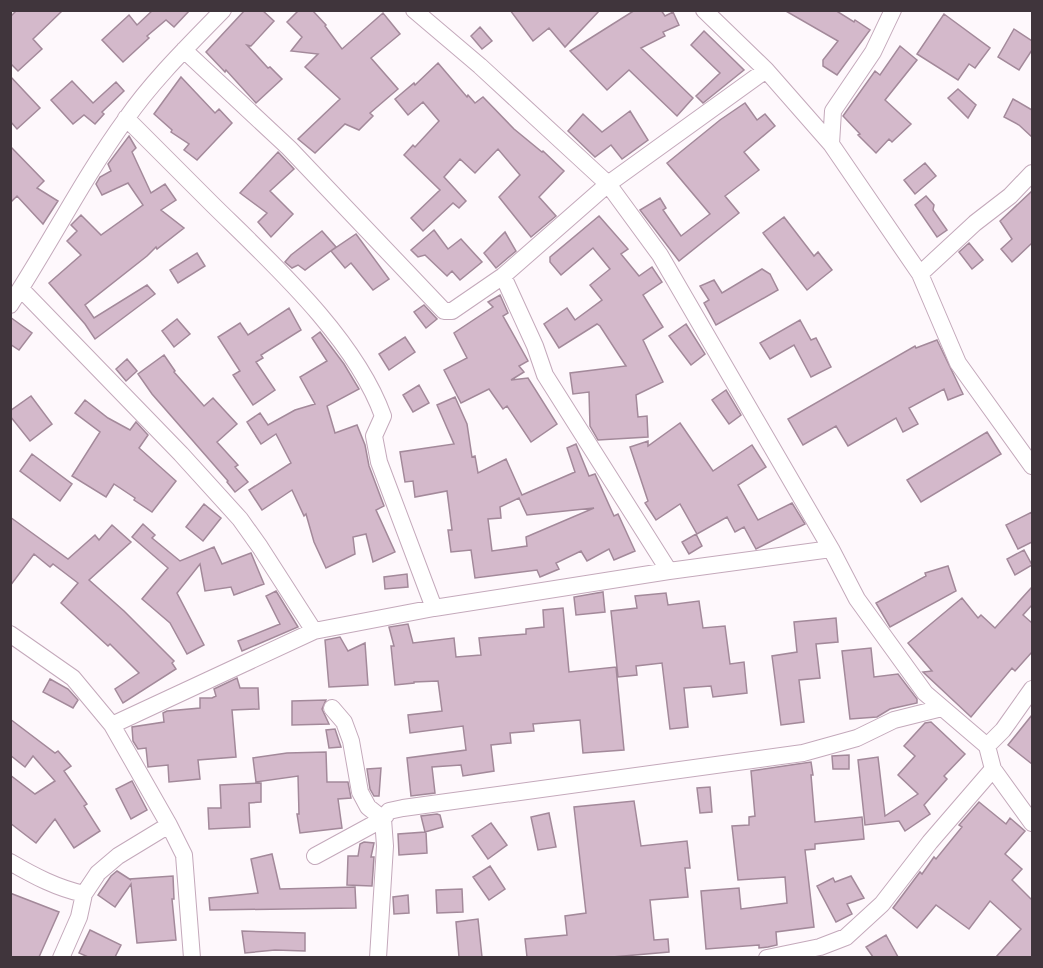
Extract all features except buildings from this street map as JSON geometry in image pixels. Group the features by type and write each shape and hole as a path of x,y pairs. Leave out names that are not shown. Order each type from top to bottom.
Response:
{"street":[{"path":"10,305 126,118 184,50 224,10"},
{"path":"414,10 480,66 608,184 660,255 831,549 857,599 925,693 987,746 993,769 1032,823"},
{"path":"704,10 765,70 831,144 920,274 958,363 1032,466"},
{"path":"831,144 833,111 873,52 893,10"},
{"path":"184,50 290,148 444,311 452,311 503,276 608,184 765,70"},
{"path":"126,118 250,240 345,346 375,394 383,416 374,436 379,462 434,608"},
{"path":"920,274 975,223 1010,196 1032,173"},
{"path":"503,276 535,346 545,375 669,571"},
{"path":"21,289 181,454 240,519 314,631"},
{"path":"112,725 314,631 434,608 669,571 831,549"},
{"path":"10,634 73,678 112,725 170,825 184,855 192,957"},
{"path":"987,746 1003,730 1032,689"},
{"path":"332,708 344,722 351,741 360,792 368,807 383,819 385,846 378,957"},
{"path":"315,856 383,819 389,811 802,753 856,738 894,720 942,708"},
{"path":"767,957 820,947 846,937 882,904 993,769"},
{"path":"62,957 79,917 84,894 98,873 118,855 170,825"},
{"path":"10,862 64,890 84,894"}]}
